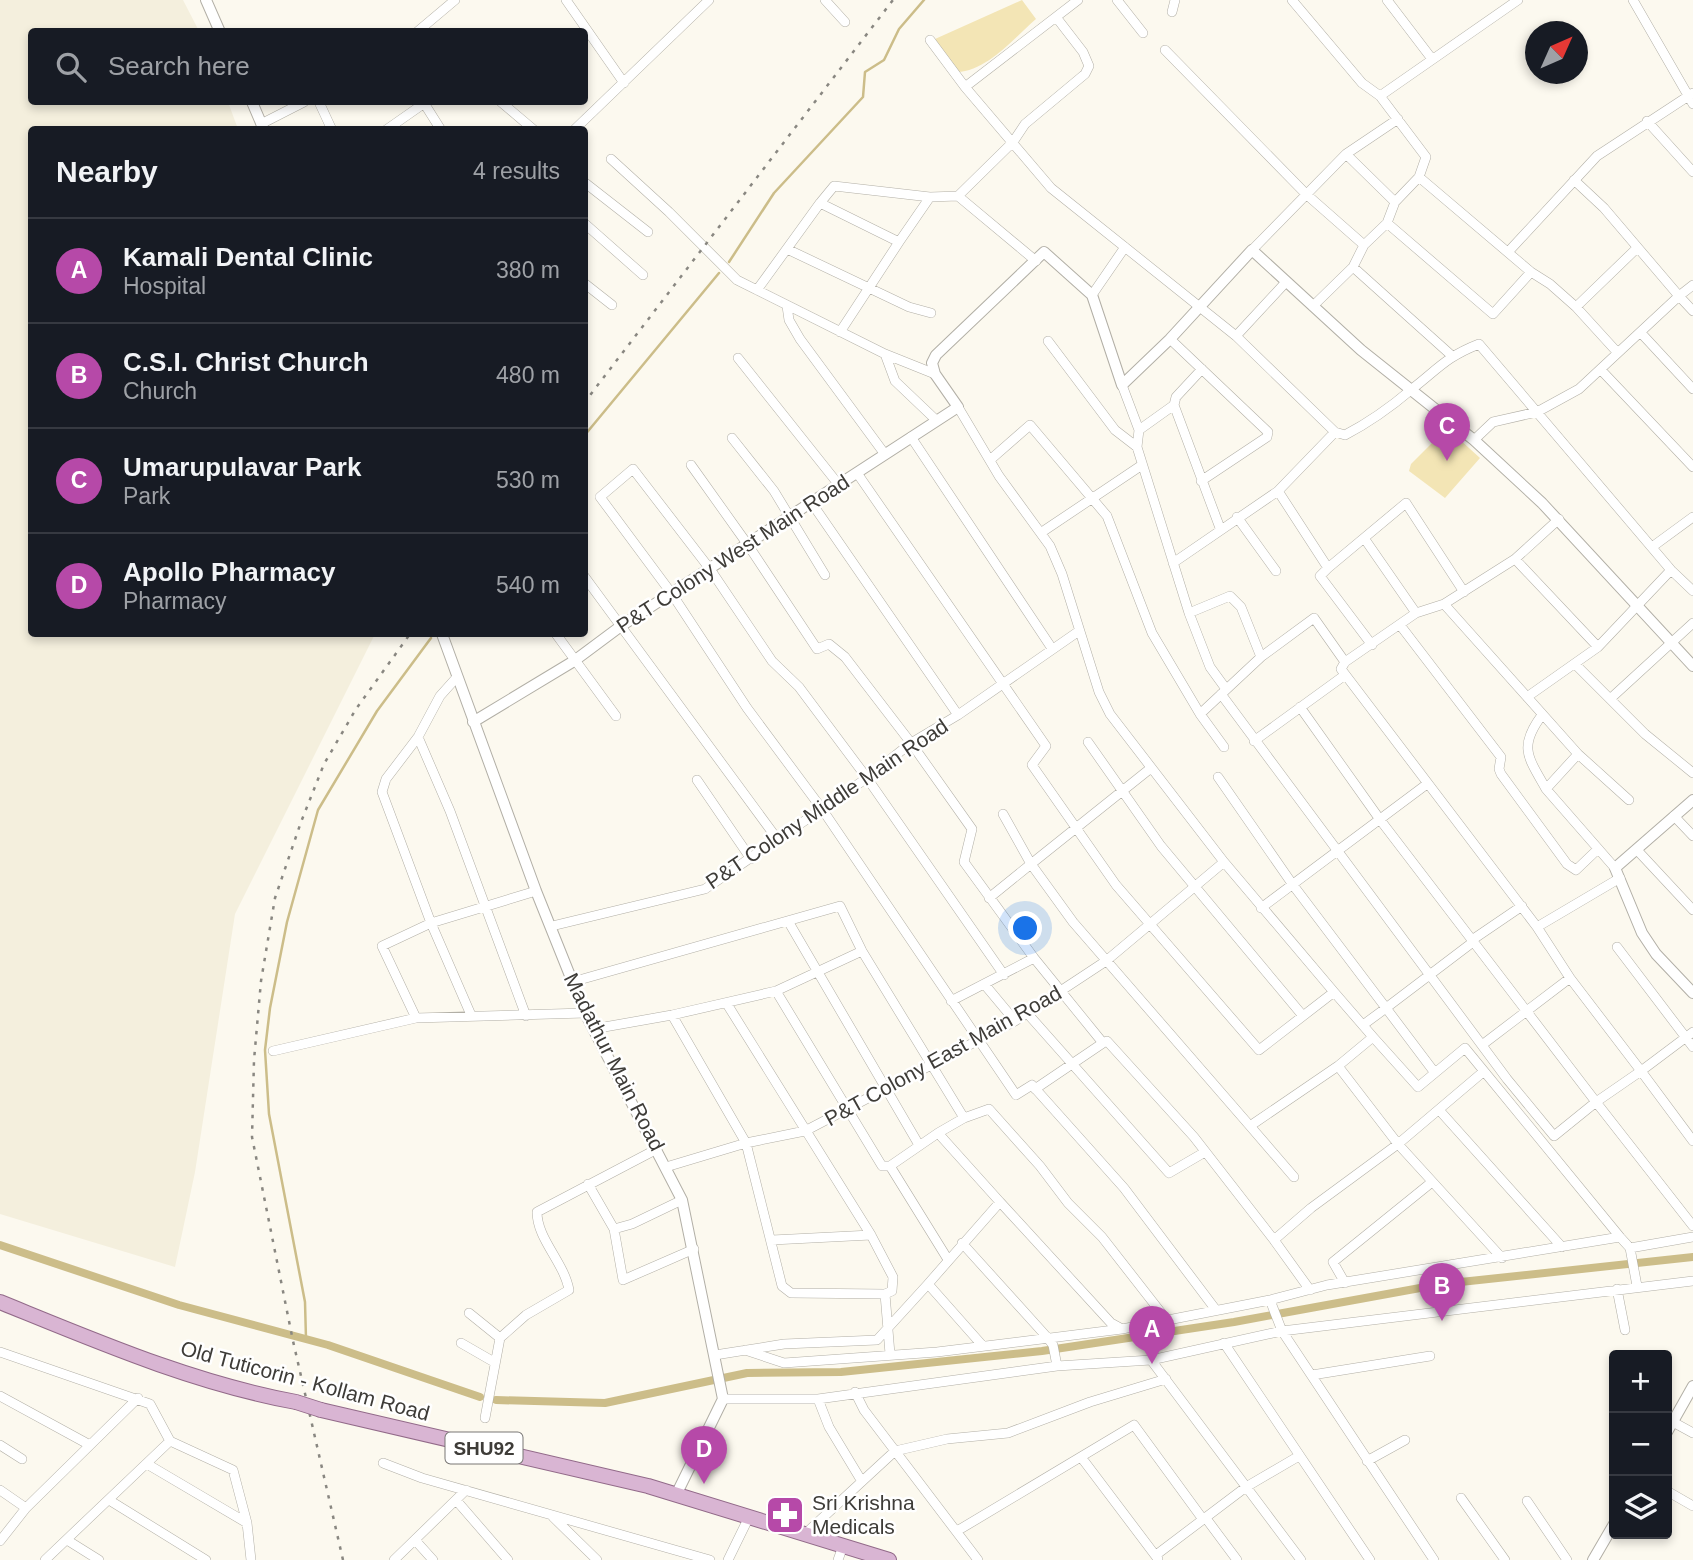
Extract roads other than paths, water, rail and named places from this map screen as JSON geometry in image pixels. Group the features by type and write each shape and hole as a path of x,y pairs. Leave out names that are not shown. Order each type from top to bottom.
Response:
{"main road":[{"name":"Old Tuticorin - Kollam Road","path":"0,1302 176,1371 257,1395 677,1493 805,1534 841,1553 889,1560"}],"street":[{"path":"206,0 218,28"},
{"path":"425,28 455,0"},
{"path":"566,0 586,28"},
{"path":"578,126 709,0"},
{"path":"825,0 845,22"},
{"path":"965,88 1078,0"},
{"path":"1117,0 1143,33"},
{"path":"1172,12 1175,0"},
{"path":"1292,0 1362,83 1380,96 1426,157 1419,177 1395,202 1387,223 1364,245 1353,267 1313,306"},
{"path":"1387,0 1432,59"},
{"path":"1380,96 1518,0"},
{"path":"1509,251 1597,156 1647,121 1691,97 1633,0"},
{"path":"958,196 1013,142 1025,124 1085,74 1089,66 1083,52 1056,17"},
{"path":"588,31 624,83"},
{"path":"930,40 965,88 1051,188 1236,336 1335,432 1345,435 1358,428 1413,389 1451,355 1479,344 1671,570 1693,591"},
{"path":"1165,50 1306,194 1364,245"},
{"path":"253,105 263,126"},
{"path":"265,126 299,105"},
{"path":"320,105 330,126"},
{"path":"392,126 421,105"},
{"path":"427,105 440,126"},
{"path":"505,105 529,126"},
{"path":"1122,385 1170,339 1346,154 1398,119"},
{"path":"1647,121 1693,172"},
{"path":"1346,154 1395,202"},
{"path":"611,159 737,280 886,354 935,374"},
{"path":"1419,177 1531,272 1550,284 1576,307 1617,352"},
{"path":"1574,180 1604,208 1636,249 1693,311"},
{"path":"588,185 648,232"},
{"path":"757,290 834,186 930,197 958,196 1036,261"},
{"path":"840,332 930,197"},
{"path":"820,203 900,242"},
{"path":"1387,223 1493,314 1531,272"},
{"path":"588,227 643,275"},
{"path":"1092,295 1125,247"},
{"path":"787,249 868,289 931,313"},
{"path":"1576,307 1636,249"},
{"path":"1252,250 1361,350 1474,440 1559,519 1693,666"},
{"path":"1554,1136 1337,853 1254,741 1223,692 1189,613 1137,447 1139,430 1092,295 1044,252 936,355 932,363 935,374 990,460 1042,532 1062,574 1105,703 1151,768 1261,908 1418,1087 1465,1048 1630,1248 1637,1286"},
{"path":"1353,267 1451,355"},
{"path":"1236,336 1286,282"},
{"path":"1474,440 1493,422 1537,412 1579,389 1693,285"},
{"path":"588,286 612,304"},
{"path":"787,306 789,320 800,339 828,372 884,453"},
{"path":"1642,333 1693,389"},
{"path":"1170,339 1268,432 1267,437 1227,467 1202,481"},
{"path":"1048,341 1115,429 1137,447"},
{"path":"886,354 895,381 936,420"},
{"path":"738,358 838,485"},
{"path":"1202,369 1176,397 1174,405 1220,528"},
{"path":"1601,370 1693,467"},
{"path":"1139,430 1174,405"},
{"name":"P&T Colony West Main Road","path":"473,722 574,661 621,626 958,407"},
{"path":"990,460 1030,425 1093,495 1107,516 1152,633 1200,714 1224,747"},
{"path":"1173,563 1220,528 1278,491 1335,432"},
{"path":"911,437 1051,648"},
{"path":"732,438 774,491 825,575"},
{"path":"691,465 748,544 817,649 829,644 845,657 911,743 972,829 964,862 1034,958 1104,1043"},
{"path":"1042,532 1093,495 1142,465"},
{"path":"1004,975 867,778 799,687 772,661 710,569 634,469 600,497 672,594 747,708 822,808 1016,1095 1032,1085 1035,1088 1124,1188 1216,1310"},
{"path":"857,473 1046,746 1032,765 1148,925 1259,1050 1334,992"},
{"path":"1278,491 1328,568"},
{"path":"811,502 958,715"},
{"path":"1372,645 1320,576 1406,503 1464,592"},
{"path":"1237,517 1276,571"},
{"path":"1652,547 1693,517"},
{"path":"1559,519 1515,559 1444,604 1416,613 1345,662 1341,669 1522,906 1570,978 1693,1141"},
{"path":"1364,538 1416,613"},
{"path":"1515,559 1598,648"},
{"path":"1527,697 1598,648 1671,570"},
{"path":"588,581 778,841"},
{"path":"1189,613 1230,596 1241,607 1261,657"},
{"path":"1444,604 1578,754 1629,800"},
{"path":"1200,714 1261,657 1314,618 1345,662"},
{"path":"1610,699 1693,622"},
{"path":"1400,625 1501,757 1501,774 1567,863 1576,870 1598,849"},
{"name":"P&T Colony Middle Main Road","path":"552,926 705,889 867,778 911,743 958,715 1079,631"},
{"name":"Madathur Main Road","path":"443,637 536,891 585,1013 682,1200 722,1394"},
{"path":"558,637 616,716"},
{"path":"1576,665 1693,773"},
{"path":"1254,741 1345,674"},
{"path":"457,677 440,696 418,737 386,779 382,792 431,923 471,1015"},
{"path":"1300,707 1381,821 1693,1226"},
{"path":"1542,715 1527,737 1526,747 1546,789 1617,873 1642,933 1656,954 1693,993"},
{"path":"418,737 450,811 526,1016"},
{"path":"1088,742 1161,846 1303,1016"},
{"path":"1546,789 1578,754"},
{"path":"989,898 1151,768"},
{"path":"1218,777 1293,886 1434,1073"},
{"path":"697,780 751,859"},
{"path":"1261,908 1381,821 1427,784"},
{"path":"1537,927 1617,873 1637,850 1693,800"},
{"path":"1003,814 1031,864 1073,922 1294,1177"},
{"path":"1674,816 1693,836"},
{"path":"1637,850 1693,910"},
{"name":"P&T Colony East Main Road","path":"666,1167 746,1143 805,1132 978,1041 1027,1013 1106,961 1224,862"},
{"path":"416,1018 382,946 431,923 536,891"},
{"path":"572,982 841,906 862,951 964,1118"},
{"path":"1363,1025 1522,906"},
{"path":"788,921 919,1145"},
{"path":"1617,947 1689,1035 1693,1047"},
{"path":"593,1029 672,1015 776,991 862,951"},
{"path":"951,1001 1034,958"},
{"path":"1482,1045 1570,978"},
{"path":"985,985 1014,1021"},
{"path":"776,991 882,1166 890,1166 964,1118 989,1110 1040,1166 1068,1203 1102,1237 1166,1319"},
{"path":"672,1015 746,1143 782,1286 786,1291 885,1294 892,1291 893,1278 871,1235 727,1003"},
{"path":"274,1051 416,1018 585,1013"},
{"path":"1027,1013 1169,1173 1205,1152"},
{"path":"1544,1145 1596,1102 1689,1035"},
{"path":"1250,1126 1338,1066 1373,1037"},
{"path":"1035,1088 1107,1041 1205,1152 1310,1290"},
{"path":"1338,1066 1398,1143 1502,1258"},
{"path":"1274,1240 1311,1208 1440,1111 1483,1072"},
{"path":"1440,1111 1562,1247"},
{"path":"938,1133 1111,1323 1122,1329"},
{"path":"485,1419 500,1338 526,1315 569,1290 566,1274 537,1223 537,1212 657,1149"},
{"path":"890,1166 947,1258"},
{"path":"1345,1283 1334,1262 1432,1182"},
{"path":"588,1184 614,1229 623,1280 694,1249"},
{"path":"614,1229 632,1224 682,1200"},
{"path":"715,1357 783,1344 877,1340 928,1284 947,1258 1000,1202"},
{"path":"772,1240 871,1235"},
{"path":"745,1350 784,1363 1122,1329 1216,1310 1273,1309 1310,1290 1620,1237"},
{"path":"1630,1248 1693,1237"},
{"path":"962,1243 1046,1336 1054,1350 1057,1366"},
{"path":"677,1493 722,1394 818,1399 1057,1366 1152,1360 1282,1331 1693,1281"},
{"path":"928,1284 982,1345"},
{"path":"1616,1289 1625,1330"},
{"path":"885,1294 886,1333 890,1354"},
{"path":"1273,1309 1282,1331 1434,1560"},
{"path":"469,1313 500,1338"},
{"path":"461,1343 494,1362"},
{"path":"1224,1343 1370,1560"},
{"path":"1,1353 150,1404 170,1441 233,1470 247,1522 251,1560"},
{"path":"1312,1375 1430,1356"},
{"path":"1152,1360 1301,1560"},
{"path":"805,1534 895,1451 947,1439 1009,1433 1090,1402 1166,1379"},
{"path":"1693,1386 1673,1422 1693,1433"},
{"path":"855,1392 864,1410 978,1560"},
{"path":"0,1396 88,1444"},
{"path":"0,1541 26,1508 88,1444 138,1398"},
{"path":"818,1399 829,1427 861,1480"},
{"path":"957,1531 1134,1425 1237,1560"},
{"path":"1367,1461 1405,1440"},
{"path":"45,1560 170,1441"},
{"path":"0,1445 22,1459"},
{"path":"1081,1458 1157,1558 1246,1487 1299,1457"},
{"path":"383,1463 552,1516 710,1560"},
{"path":"146,1464 247,1522"},
{"path":"0,1490 26,1508"},
{"path":"394,1560 466,1490"},
{"path":"1672,1494 1693,1506"},
{"path":"1461,1497 1504,1560"},
{"path":"109,1500 206,1560"},
{"path":"456,1500 508,1560"},
{"path":"1527,1501 1567,1560"},
{"path":"552,1516 597,1560"},
{"path":"728,1560 749,1517"},
{"path":"1593,1560 1609,1533"},
{"path":"67,1540 99,1560"},
{"path":"415,1540 433,1560"}],"waterway":[{"path":"729,262 774,193 863,97 865,72 884,60 899,29 924,0"},
{"path":"588,431 719,273"},
{"path":"306,1339 305,1302 269,1114 265,1050 270,1008 287,922 318,810 377,711 431,638"},
{"path":"0,1245 179,1305 328,1345 480,1397"},
{"path":"496,1400 605,1403 747,1373 841,1372 1042,1351 1234,1322 1442,1284 1693,1257"}],"railway":[{"path":"588,398 893,0"},
{"path":"343,1560 293,1341 252,1137 254,1060 261,981 275,898 301,822 324,764 356,709 408,637"}],"place":[{"name":"Umarupulavar Park","path":"1447,461"},
{"name":"C.S.I. Christ Church","path":"1442,1321"},
{"name":"Kamali Dental Clinic","path":"1152,1364"},
{"name":"Apollo Pharmacy","path":"704,1484"},
{"name":"Sri Krishna Medicals","path":"785,1515"}]}
